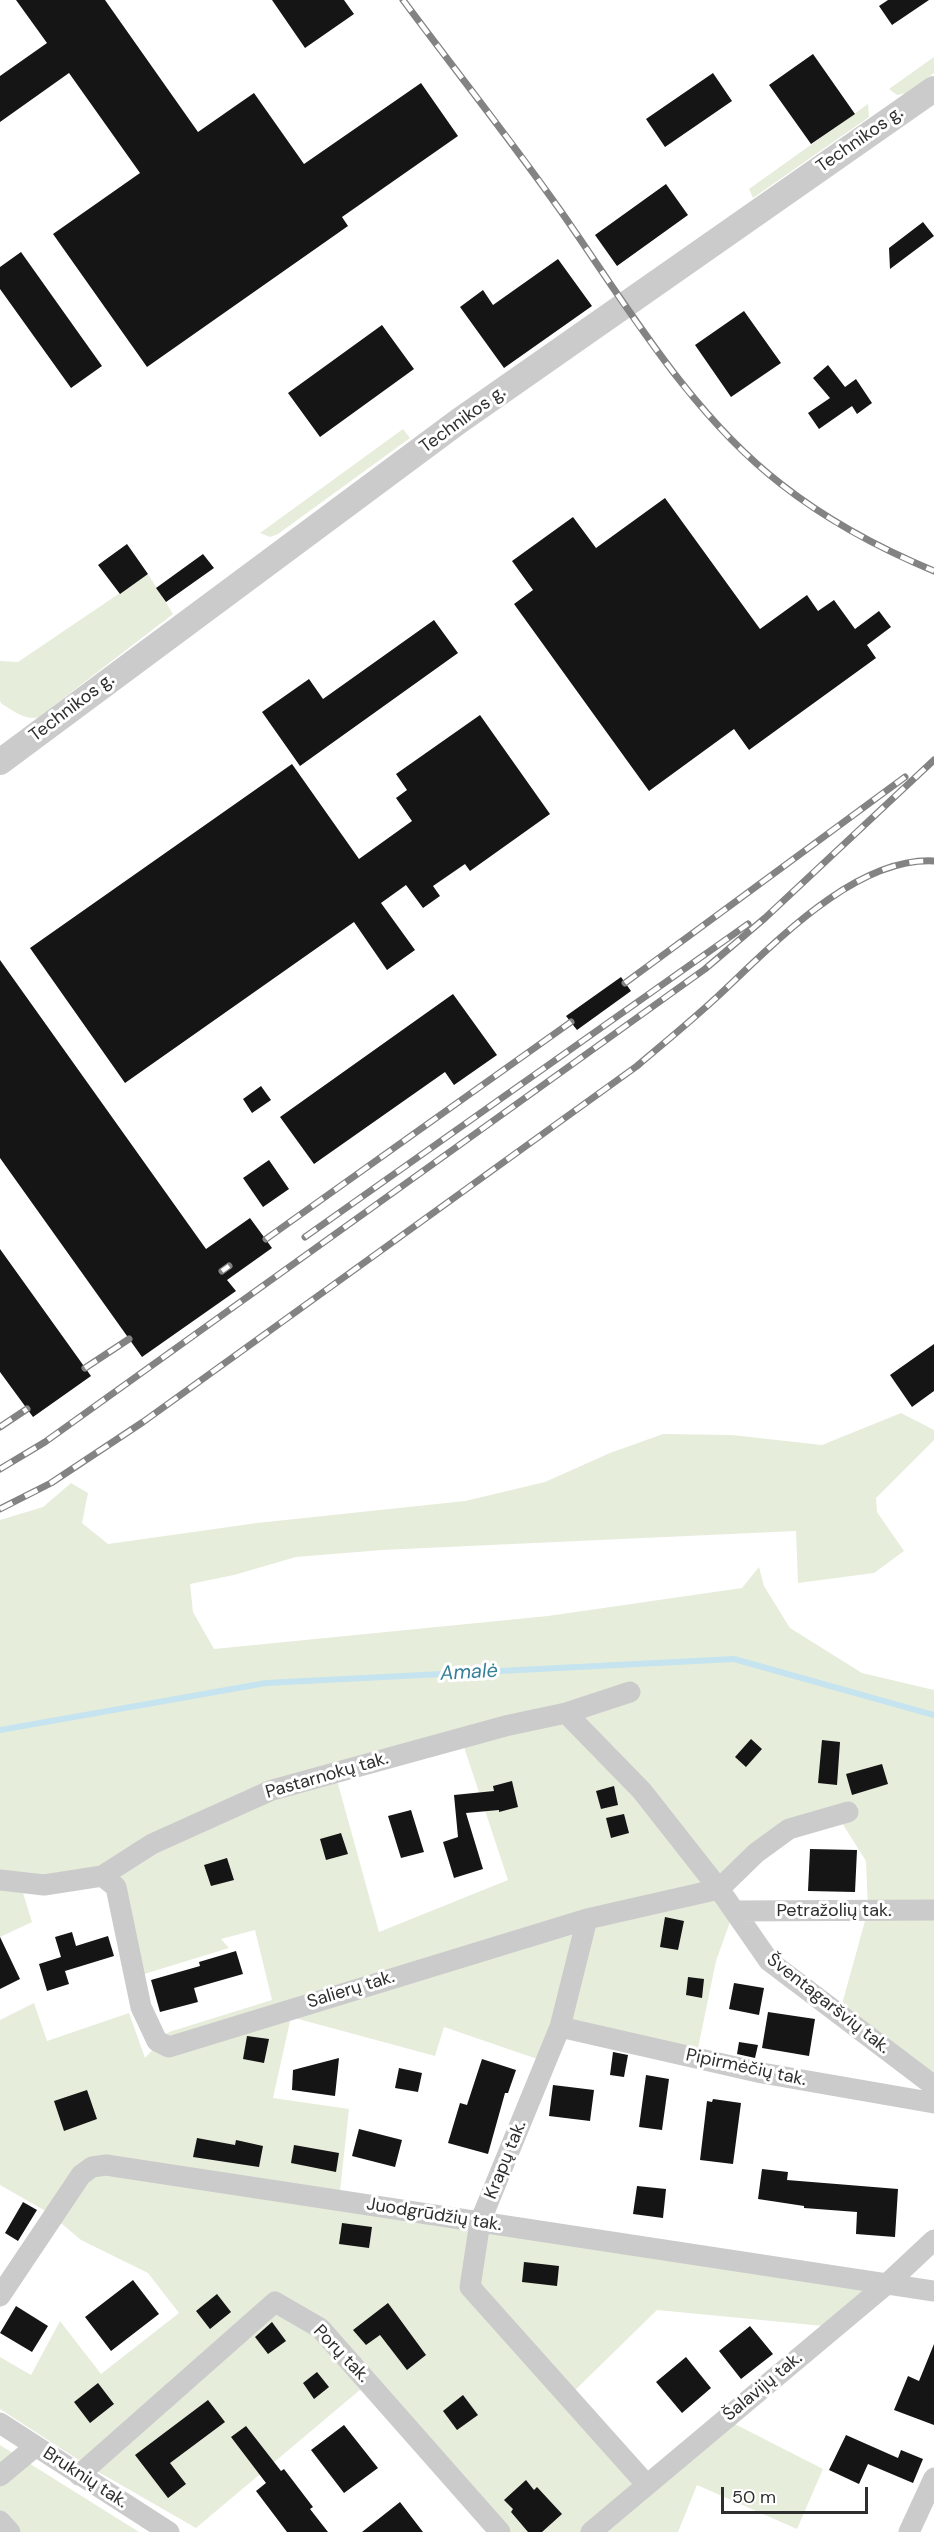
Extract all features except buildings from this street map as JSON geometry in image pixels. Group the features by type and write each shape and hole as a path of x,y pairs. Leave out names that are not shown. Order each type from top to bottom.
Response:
{"street":[{"name":"Technikos g.","path":"0,762 459,421 934,89"},
{"name":"Pastarnokų tak.","path":"0,1880 44,1885 102,1876 152,1844 272,1790 505,1726 566,1713 630,1692"},
{"name":"Šventagaršvių tak.","path":"566,1713 642,1791 718,1889 769,1961 934,2086"},
{"path":"718,1889 756,1853 789,1829 848,1812"},
{"name":"Salierų tak.","path":"102,1876 116,1887 144,2014 157,2041 169,2047 587,1919 718,1889"},
{"name":"Petražolių tak.","path":"734,1911 934,1910"},
{"name":"Krapų tak.","path":"587,1919 560,2027 480,2222 470,2287 647,2485"},
{"name":"Pipirmėčių tak.","path":"560,2027 762,2073 934,2103"},
{"name":"Juodgrūdžių tak.","path":"0,2296 81,2175 92,2167 106,2165 934,2291"},
{"name":"Šalavijų tak.","path":"591,2532 888,2283 934,2240"},
{"name":"Porų tak.","path":"79,2475 275,2302 320,2328 500,2532"},
{"name":"Bruknių tak.","path":"0,2423 169,2532"},
{"path":"0,2476 36,2446"},
{"path":"909,2532 934,2478"},
{"path":"0,2521 10,2532"}],"green space":[{"path":"934,57 934,73 907,93 897,95 889,89"},
{"path":"868,104 869,117 753,198 749,189"},
{"path":"403,429 410,438 278,534 270,537 260,533"},
{"path":"148,574 173,614 39,717 29,718 2,704 0,701 0,661 18,662"},
{"path":"901,1413 934,1430 934,1440 876,1498 877,1512 904,1551 874,1573 798,1583 796,1531 382,1550 296,1557 234,1575 190,1584 193,1612 214,1649 548,1616 742,1588 759,1567 764,1586 790,1628 862,1673 934,1690 934,2086 839,2015 868,1910 866,1861 837,1815 789,1829 719,1888 734,1911 716,1961 696,2058 560,2027 546,2062 444,2027 435,2056 291,2017 273,2098 349,2109 339,2200 888,2283 834,2327 657,2310 568,2397 647,2485 725,2419 823,2469 797,2529 697,2485 678,2532 499,2532 482,2527 361,2389 196,2528 88,2466 0,2409 0,2357 31,2375 60,2321 101,2374 179,2313 148,2273 81,2240 49,2213 0,2185 0,2020 34,2003 47,2041 129,2013 145,2058 169,2032 272,2000 255,1930 221,1939 229,1948 141,1975 116,1868 20,1883 32,1922 0,1937 0,1520 43,1507 71,1483 88,1493 82,1523 108,1544 257,1523 465,1501 545,1482 610,1453 663,1434 732,1435 822,1445","holes":["461,1738 508,1880 379,1932 335,1773"]},
{"path":"0,2445 139,2532 20,2532 0,2511"}],"waterway":[{"name":"Amalė","path":"0,1730 266,1683 734,1659 934,1715"}],"railway":[{"path":"403,0 541,183 661,356 717,425 748,456 817,510 874,543 934,571"},
{"path":"0,1469 45,1442 705,969 765,918 934,760"},
{"path":"625,983 905,777"},
{"path":"0,1509 51,1483 143,1422 637,1066 816,908 874,873 904,864 934,861"},
{"path":"305,1237 748,924"},
{"path":"266,1239 571,1022"},
{"path":"222,1271 229,1266"},
{"path":"85,1368 129,1339"},
{"path":"0,1427 27,1409"}]}
